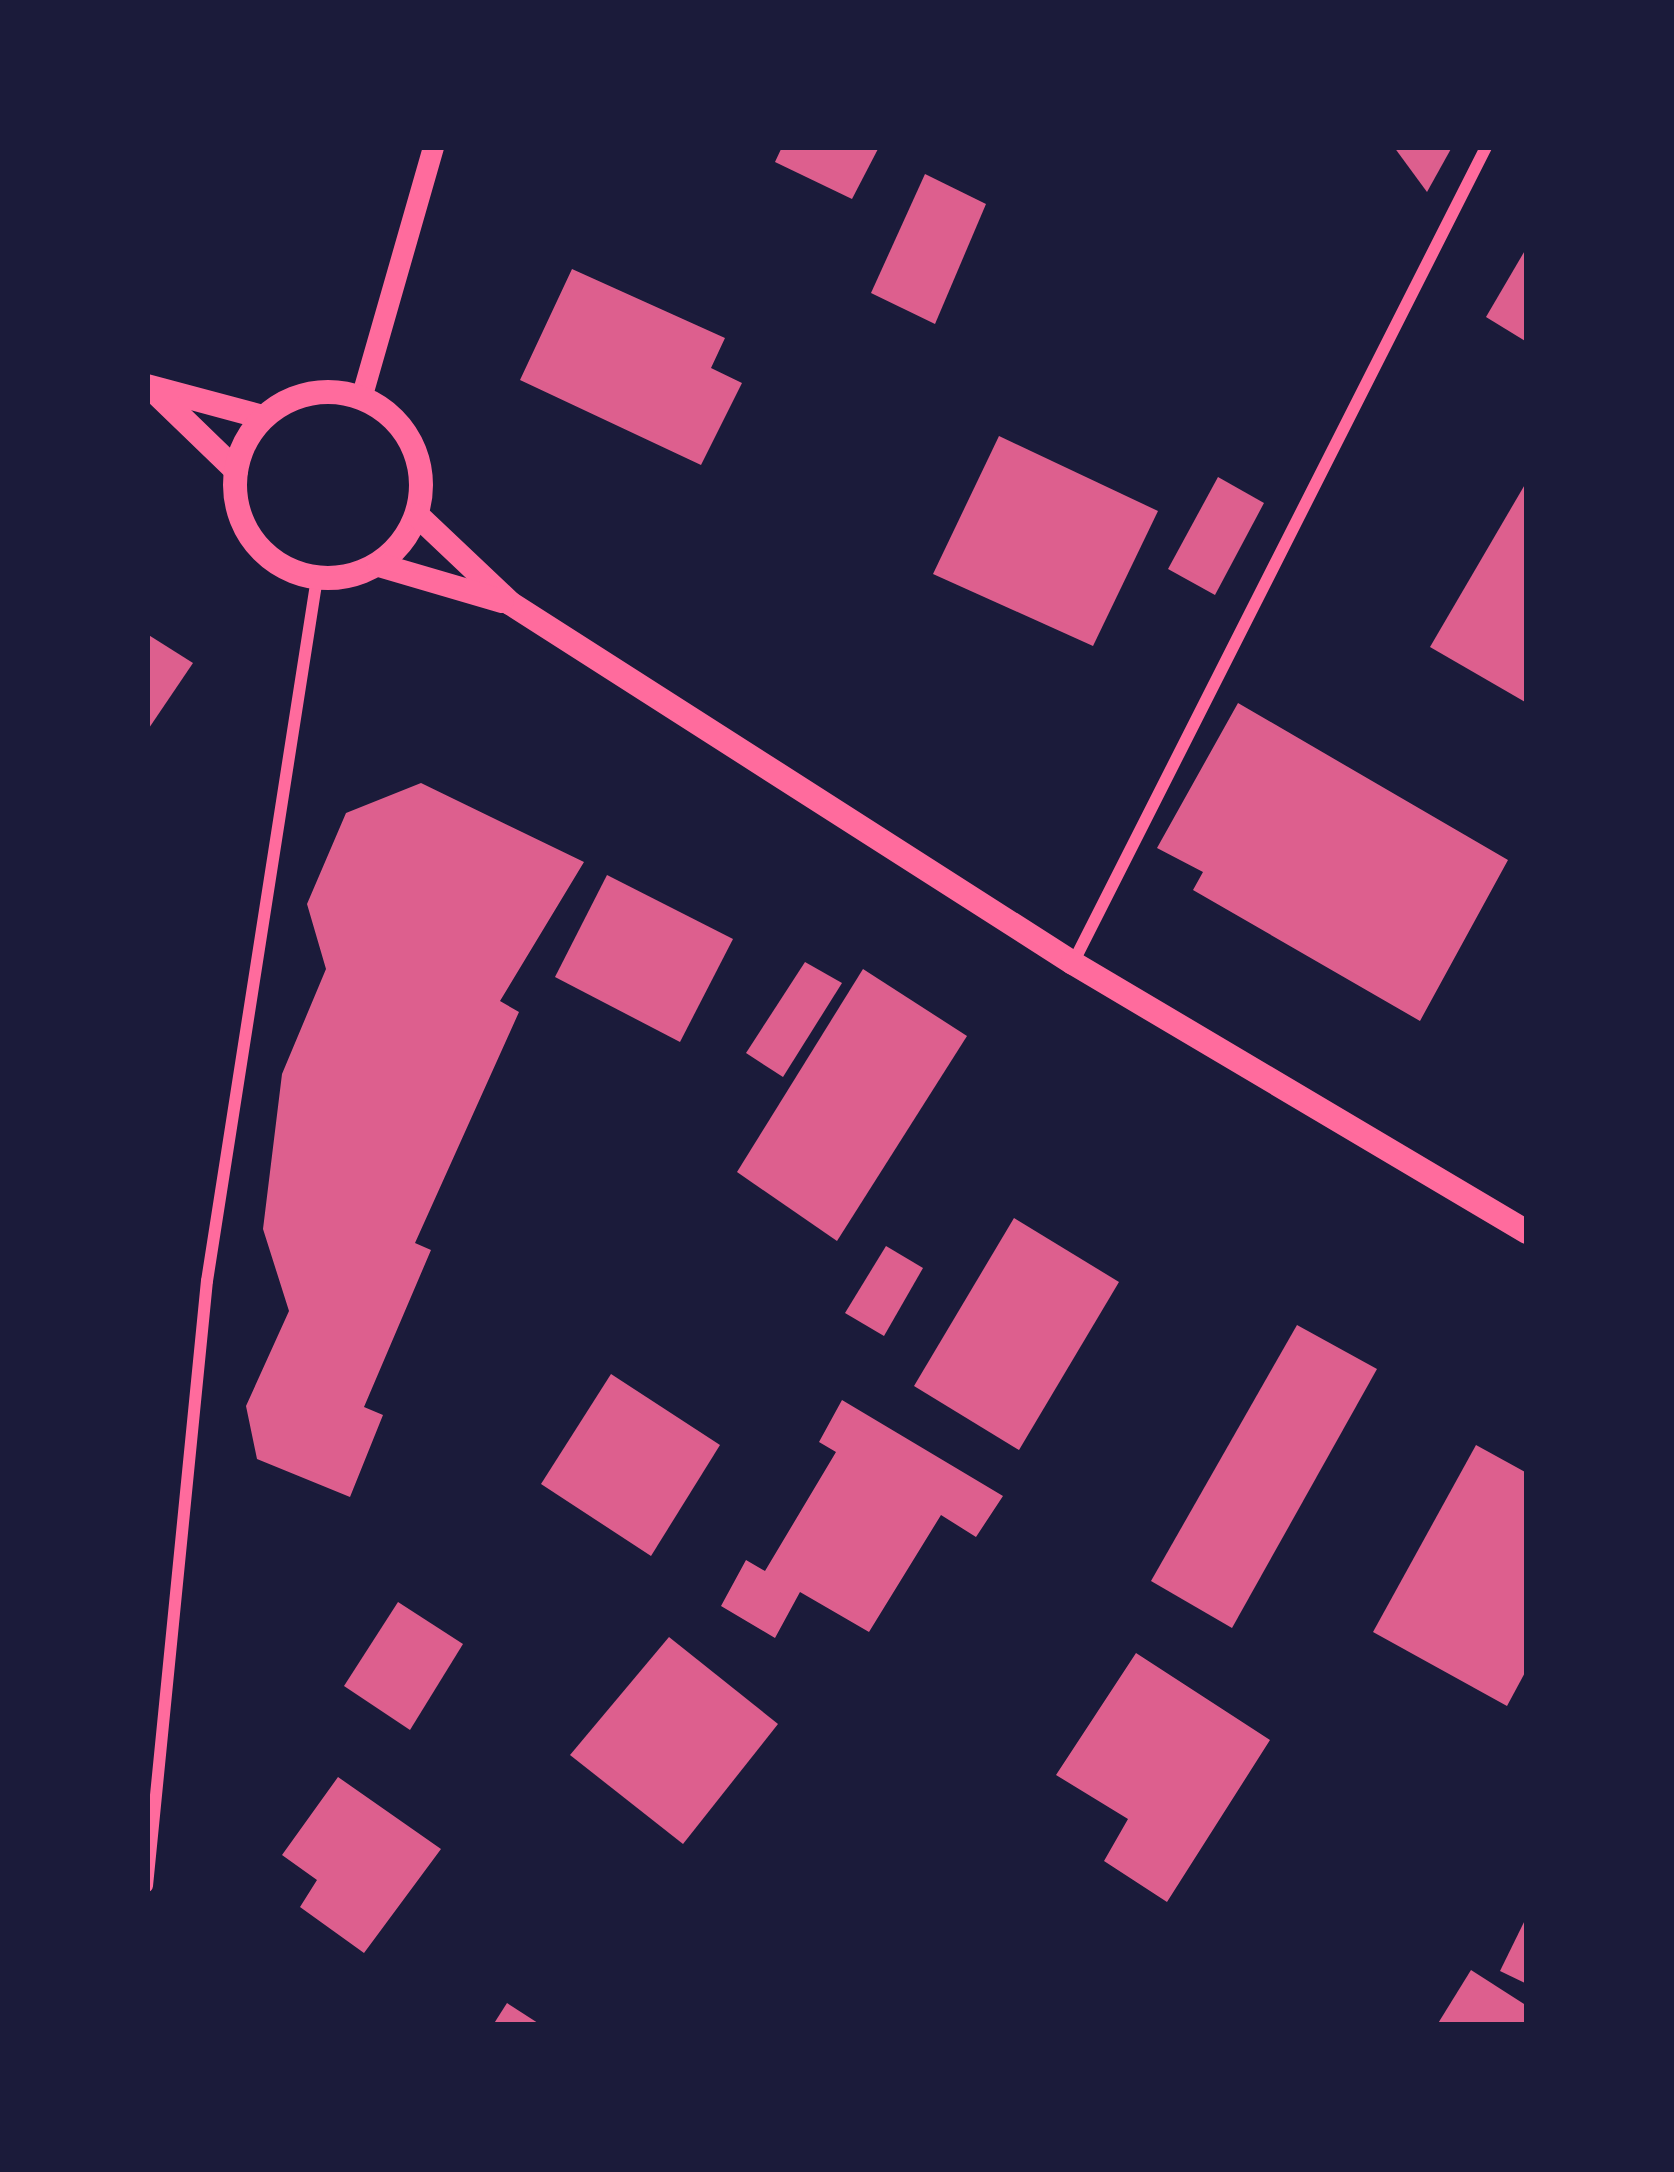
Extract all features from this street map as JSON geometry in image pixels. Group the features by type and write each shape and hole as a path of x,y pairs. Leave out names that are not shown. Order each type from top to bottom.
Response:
{"main road":[{"path":"149,387 263,417"},
{"path":"149,387 236,470"},
{"path":"379,565 417,515 417,454 401,425 361,398 318,391 263,417 236,470 245,528 263,552 317,578 379,565 510,603"},
{"path":"417,515 510,603 1073,963 1527,1232"}],"street":[{"path":"361,398 433,147"},
{"path":"1073,963 1486,147"},
{"path":"147,1886 207,1281 317,578"}],"building":[{"path":"782,147 879,147 852,199 775,162"},
{"path":"1394,147 1452,147 1427,192"},
{"path":"925,174 986,204 935,324 871,293"},
{"path":"1527,247 1527,342 1486,317"},
{"path":"572,269 725,338 711,368 742,383 701,465 520,380"},
{"path":"999,436 1158,511 1093,646 933,574"},
{"path":"1218,477 1264,503 1215,595 1168,569"},
{"path":"1527,481 1527,703 1430,647"},
{"path":"147,634 193,663 147,731"},
{"path":"1238,703 1508,860 1420,1021 1193,890 1203,872 1157,848"},
{"path":"421,783 584,862 500,1001 519,1012 415,1243 431,1250 364,1407 383,1415 350,1497 257,1459 246,1406 289,1311 263,1229 282,1074 326,969 307,904 346,813"},
{"path":"607,875 733,939 680,1042 555,977"},
{"path":"805,962 842,983 783,1077 746,1053"},
{"path":"863,969 967,1036 837,1241 737,1172"},
{"path":"1014,1218 1119,1282 1019,1450 914,1386"},
{"path":"886,1246 923,1268 884,1336 845,1313"},
{"path":"1297,1325 1377,1369 1232,1628 1151,1581"},
{"path":"611,1374 720,1445 651,1556 541,1484"},
{"path":"842,1400 1003,1496 976,1537 941,1515 869,1632 800,1592 775,1638 721,1606 746,1560 765,1571 836,1452 819,1442"},
{"path":"1476,1445 1527,1473 1527,1669 1507,1706 1373,1632"},
{"path":"398,1602 463,1644 410,1730 344,1686"},
{"path":"669,1637 778,1724 683,1844 570,1755"},
{"path":"1136,1653 1270,1740 1167,1902 1104,1861 1128,1819 1056,1775"},
{"path":"338,1777 441,1849 364,1953 300,1907 317,1880 282,1855"},
{"path":"1527,1916 1527,1984 1500,1971"},
{"path":"1471,1970 1527,2006 1527,2025 1437,2025"},
{"path":"507,2003 541,2025 493,2025"}]}
